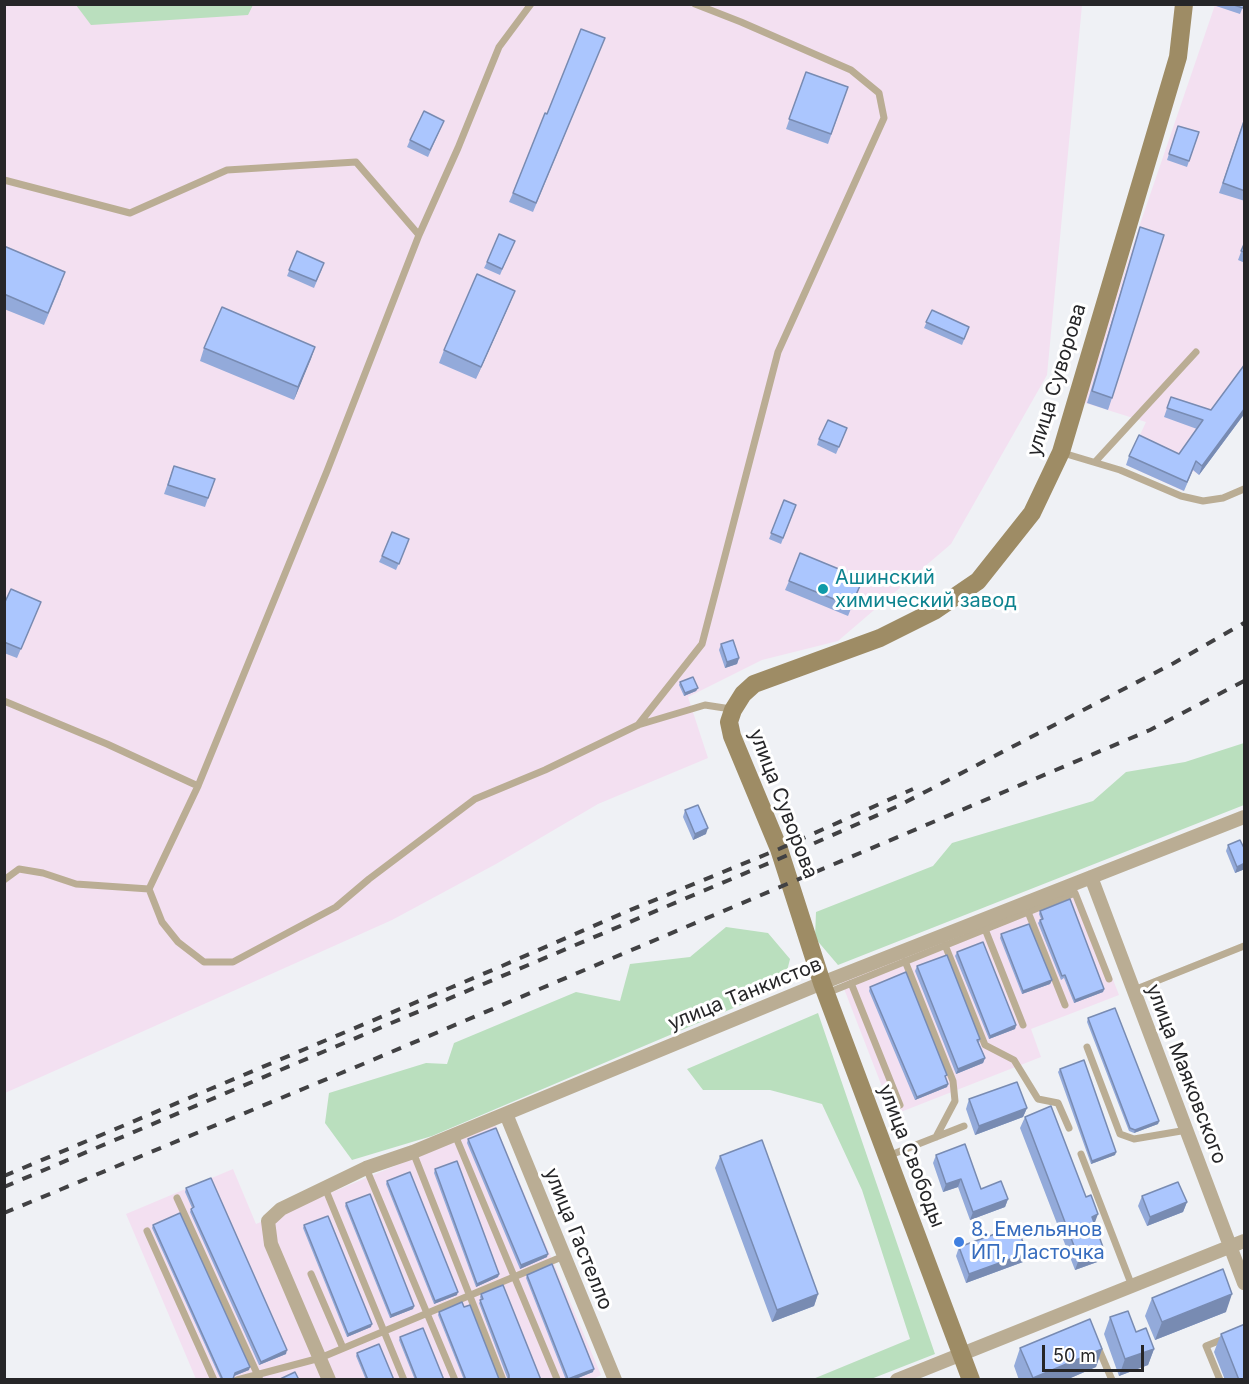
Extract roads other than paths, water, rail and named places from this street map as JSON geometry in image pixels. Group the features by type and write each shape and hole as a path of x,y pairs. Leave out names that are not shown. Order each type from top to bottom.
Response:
{"street":[{"name":"улица Суворова","path":"824,988 779,849 732,736 729,722 733,710 743,694 754,684 880,638 934,611 978,581 1032,513 1060,452 1178,57 1184,4"},
{"name":"улица Танкистов","path":"320,1358 271,1244 268,1221 281,1209 324,1186 366,1168 413,1152 824,988 1091,877 1245,817"},
{"name":"улица Маяковского","path":"1091,877 1245,1284"},
{"name":"улица Свободы","path":"824,988 970,1380"},
{"name":"улица Гастелло","path":"506,1114 615,1380"},
{"path":"897,1380 961,1354 1083,1312 1132,1286 1245,1241"},
{"path":"320,1358 329,1380"}],"lane":[{"path":"531,4 499,47 458,148 418,234 327,471 198,786 149,889 162,922 177,942 204,962 233,962 336,907 369,879 475,800 545,770 638,725 705,705 733,710"},
{"path":"638,725 702,644 778,352 884,118 879,93 851,70 695,4"},
{"path":"4,180 130,213 227,170 356,162 418,234"},
{"path":"1095,462 1196,352"},
{"path":"1060,452 1120,470 1181,496 1203,501 1223,498 1245,489"},
{"path":"4,701 107,744 198,786"},
{"path":"4,880 19,869 43,873 76,884 149,889"},
{"path":"824,988 851,983 1075,893 1109,979"},
{"path":"1028,912 1065,1005"},
{"path":"985,929 1023,1025"},
{"path":"945,945 985,1045 1014,1060 1038,1099 1058,1103 1069,1128"},
{"path":"1134,990 1245,946"},
{"path":"905,961 953,1081 955,1101 936,1137"},
{"path":"851,983 900,1105"},
{"path":"1087,1047 1120,1134 1134,1139 1186,1130"},
{"path":"887,1156 964,1126"},
{"path":"455,1135 556,1379"},
{"path":"413,1152 503,1380"},
{"path":"1081,1154 1132,1286"},
{"path":"366,1168 455,1380"},
{"path":"324,1186 404,1380"},
{"path":"177,1198 259,1377"},
{"path":"147,1231 214,1380"},
{"path":"237,1380 259,1377 320,1358 564,1256"},
{"path":"310,1274 343,1348"},
{"path":"1220,1380 1206,1346 1235,1334"},
{"path":"1094,1338 1112,1380"}],"railway":[{"path":"4,1187 781,858 898,806 1174,663 1244,623"},
{"path":"4,1213 363,1064 1150,730 1244,681"},
{"path":"4,1176 779,849 913,789"}],"place":[{"name":"Ашинский химический завод","path":"823,589"},
{"name":"8. Емельянов ИП, Ласточка","path":"959,1242"}]}
